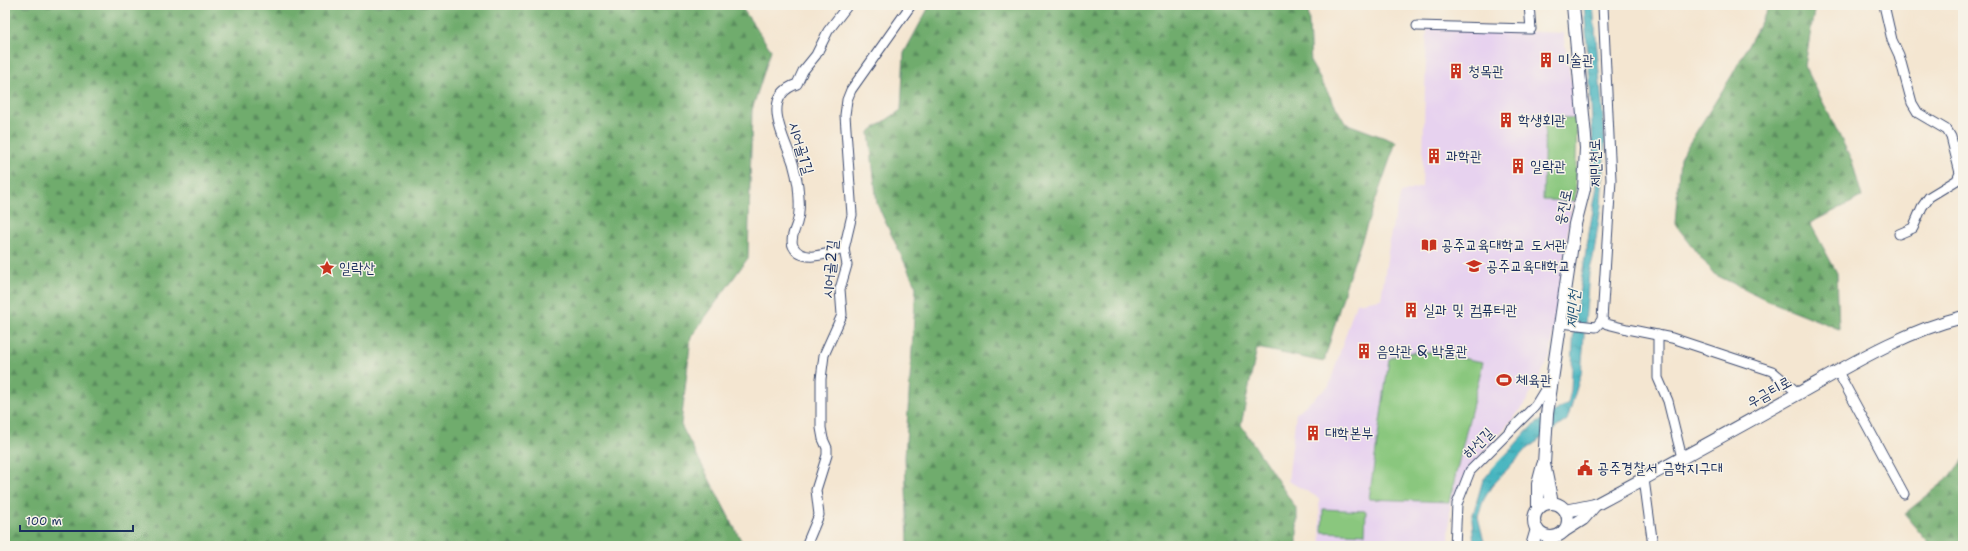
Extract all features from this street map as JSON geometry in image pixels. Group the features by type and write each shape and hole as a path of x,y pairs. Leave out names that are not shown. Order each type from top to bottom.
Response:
{"main road":[{"name":"웅진로","path":"1544,464 1547,414 1575,224 1584,189 1586,148 1573,5"},
{"name":"우금티로","path":"1556,538 1583,519 1595,506 1838,372 1901,338 1935,324 1963,317"},
{"path":"1544,464 1552,503"},
{"path":"1532,546 1537,529 1534,518 1538,509 1538,484 1544,464"},
{"path":"1537,529 1545,536 1556,538 1568,521 1566,511 1558,504 1547,503 1538,509"},
{"name":"우금티로","path":"1566,511 1595,506"}],"street":[{"name":"시어골1길","path":"844,249 817,256 807,256 800,253 793,246 792,240 799,209 797,185 793,163 777,122 777,110 782,93 788,87 797,84 803,71 816,55 828,31 848,5"},
{"name":"시어골2길","path":"806,546 818,515 816,490 827,455 827,448 820,428 821,379 824,355 842,315 840,289 847,265 844,249 852,215 845,115 847,100 851,90 911,5"},
{"path":"1417,26 1531,29 1528,5"},
{"name":"제민천로","path":"1599,324 1611,180 1603,5"},
{"path":"1884,5 1892,40 1899,55 1912,103 1918,113 1947,130 1951,137 1960,174 1957,180 1929,197 1922,207 1913,228 1899,234"},
{"path":"1561,323 1574,325 1606,324 1672,338 1772,371 1799,394"},
{"path":"1658,335 1658,378 1668,401 1682,458"},
{"path":"1838,372 1904,494"},
{"name":"하선길","path":"1454,546 1456,509 1462,488 1470,470 1535,406 1553,375"},
{"path":"1644,479 1653,546"},
{"path":"1446,508 1456,509"}],"shaded area":[{"name":"공주교육대학교","path":"1427,27 1563,33 1577,118 1575,201 1571,209 1550,357 1524,406 1470,467 1450,504 1449,546 1321,546 1319,498 1288,481 1296,413 1329,386 1356,303 1381,299 1391,232 1401,193 1422,187"}],"green space":[{"path":"5,5 740,5 771,50 752,110 748,258 691,337 681,425 744,546 5,546"},
{"path":"930,5 1308,5 1311,63 1345,123 1396,142 1347,282 1324,362 1257,348 1241,425 1297,510 1297,546 908,546 905,457 916,287 877,204 869,132 901,110 904,53"},
{"path":"1770,5 1815,5 1805,66 1852,161 1862,197 1810,223 1837,273 1839,329 1769,301 1714,274 1675,224 1680,158 1732,75"},
{"path":"1963,110 1963,152 1954,143"},
{"path":"1545,117 1577,118 1575,201 1543,200"},
{"path":"1422,351 1483,362 1449,502 1369,499 1389,359 1397,355"},
{"path":"1963,459 1963,546 1931,546 1904,514 1949,478"},
{"path":"1323,509 1366,511 1365,534 1322,532"}],"water":[{"name":"제민천","path":"1584,5 1593,5 1605,140 1601,206 1593,258 1589,273 1581,374 1567,420 1525,450 1491,487 1483,501 1478,517 1485,546 1474,546 1472,518 1483,480 1531,427 1568,403 1571,390 1574,323 1597,186 1594,167 1590,81"}],"waterway":[{"name":"제민천","path":"1492,470 1505,456"}],"place":[{"name":"미술관","path":"1546,60"},
{"name":"청목관","path":"1456,71"},
{"name":"학생회관","path":"1506,120"},
{"name":"과학관","path":"1434,156"},
{"name":"일락관","path":"1518,166"},
{"name":"공주교육대학교 도서관","path":"1429,245"},
{"name":"공주교육대학교","path":"1474,266"},
{"name":"일락산","path":"327,268"},
{"name":"실과 및 컴퓨터관","path":"1411,310"},
{"name":"음악관 & 박물관","path":"1364,351"},
{"name":"체육관","path":"1504,380"},
{"name":"대학본부","path":"1313,433"},
{"name":"공주경찰서 금학지구대","path":"1585,468"}]}
